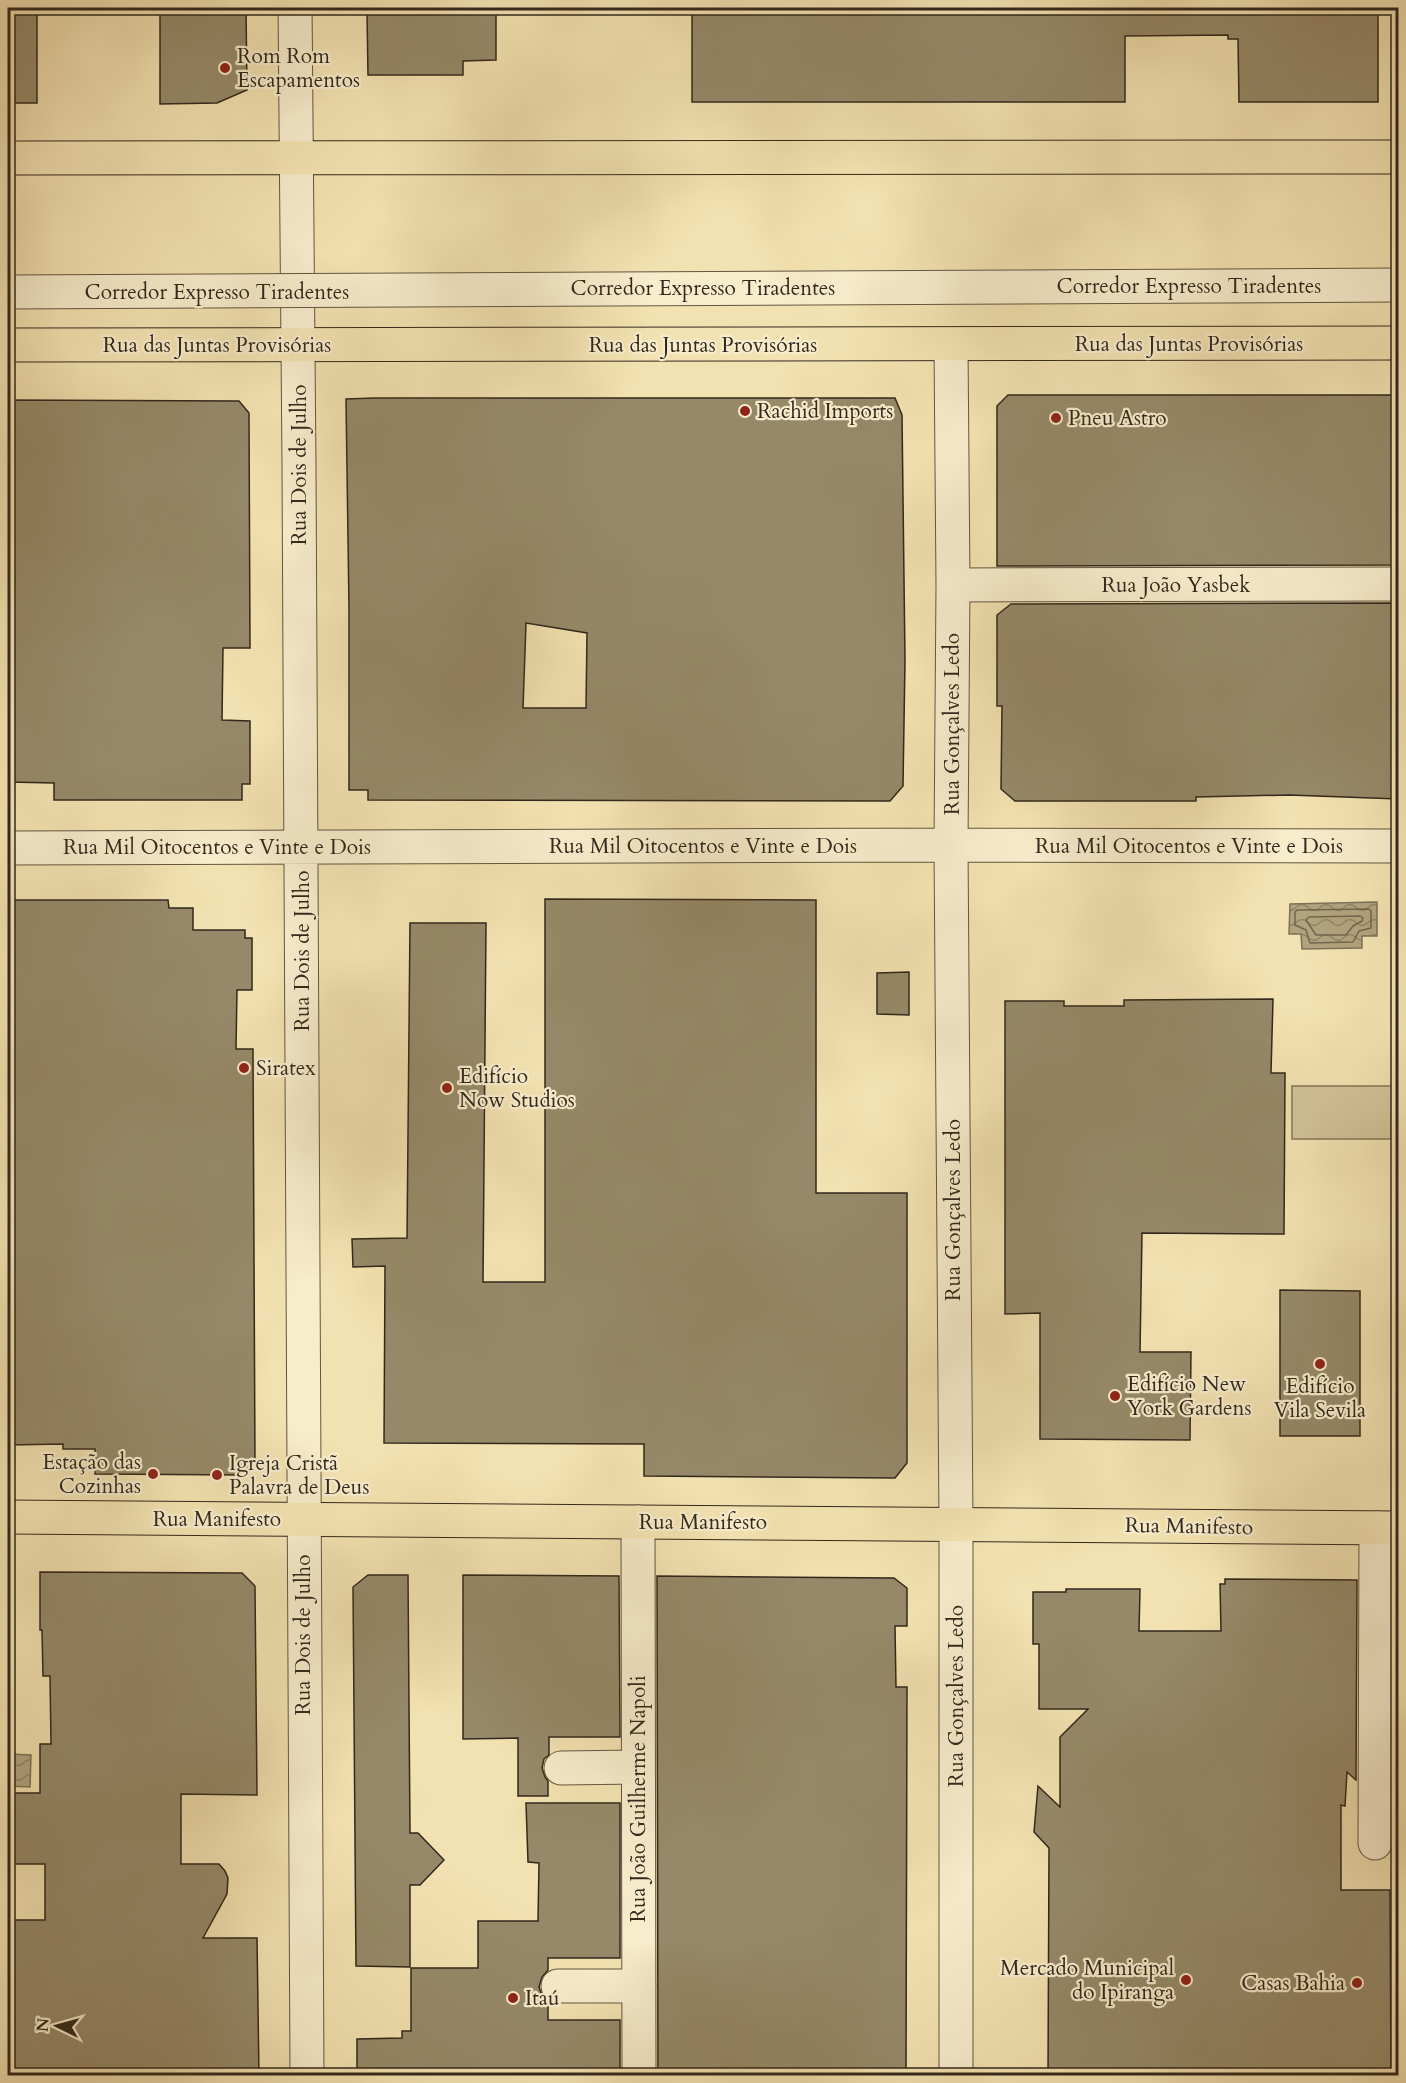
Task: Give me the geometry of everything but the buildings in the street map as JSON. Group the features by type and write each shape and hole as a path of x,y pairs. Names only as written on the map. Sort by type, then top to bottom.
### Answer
{"main road":[{"path":"8,158 1398,157"},
{"name":"Rua das Juntas Provisórias","path":"8,345 1398,343"},
{"name":"Rua Manifesto","path":"8,1518 1387,1528"}],"street":[{"name":"Rua Dois de Julho","path":"295,8 302,847 307,2076"},
{"name":"Corredor Expresso Tiradentes","path":"8,292 1398,285"},
{"name":"Rua Gonçalves Ledo","path":"951,345 956,2076"},
{"name":"Rua João Yasbek","path":"953,585 1398,584"},
{"name":"Rua Mil Oitocentos e Vinte e Dois","path":"8,848 1398,846"},
{"name":"Rua João Guilherme Napoli","path":"638,1522 639,2076"},
{"path":"1374,1843 1376,1600 1387,1528"},
{"path":"561,1768 638,1767"},
{"path":"558,1986 639,1986"}],"shaded area":[{"path":"1292,1086 1392,1086 1391,1139 1292,1139"}],"water":[{"path":"1377,902 1377,936 1362,936 1362,948 1302,949 1301,934 1289,934 1290,904"},
{"path":"8,1754 31,1755 30,1787 8,1786"}],"place":[{"name":"Rom Rom Escapamentos","path":"225,68"},
{"name":"Rachid Imports","path":"745,411"},
{"name":"Pneu Astro","path":"1056,418"},
{"name":"Siratex","path":"244,1068"},
{"name":"Edifício Now Studios","path":"447,1088"},
{"name":"Edifício Vila Sevila","path":"1320,1364"},
{"name":"Edifício New York Gardens","path":"1115,1396"},
{"name":"Estação das Cozinhas","path":"153,1474"},
{"name":"Igreja Cristã Palavra de Deus","path":"217,1475"},
{"name":"Mercado Municipal do Ipiranga","path":"1186,1980"},
{"name":"Casas Bahia","path":"1357,1983"},
{"name":"Itaú","path":"513,1998"}]}
